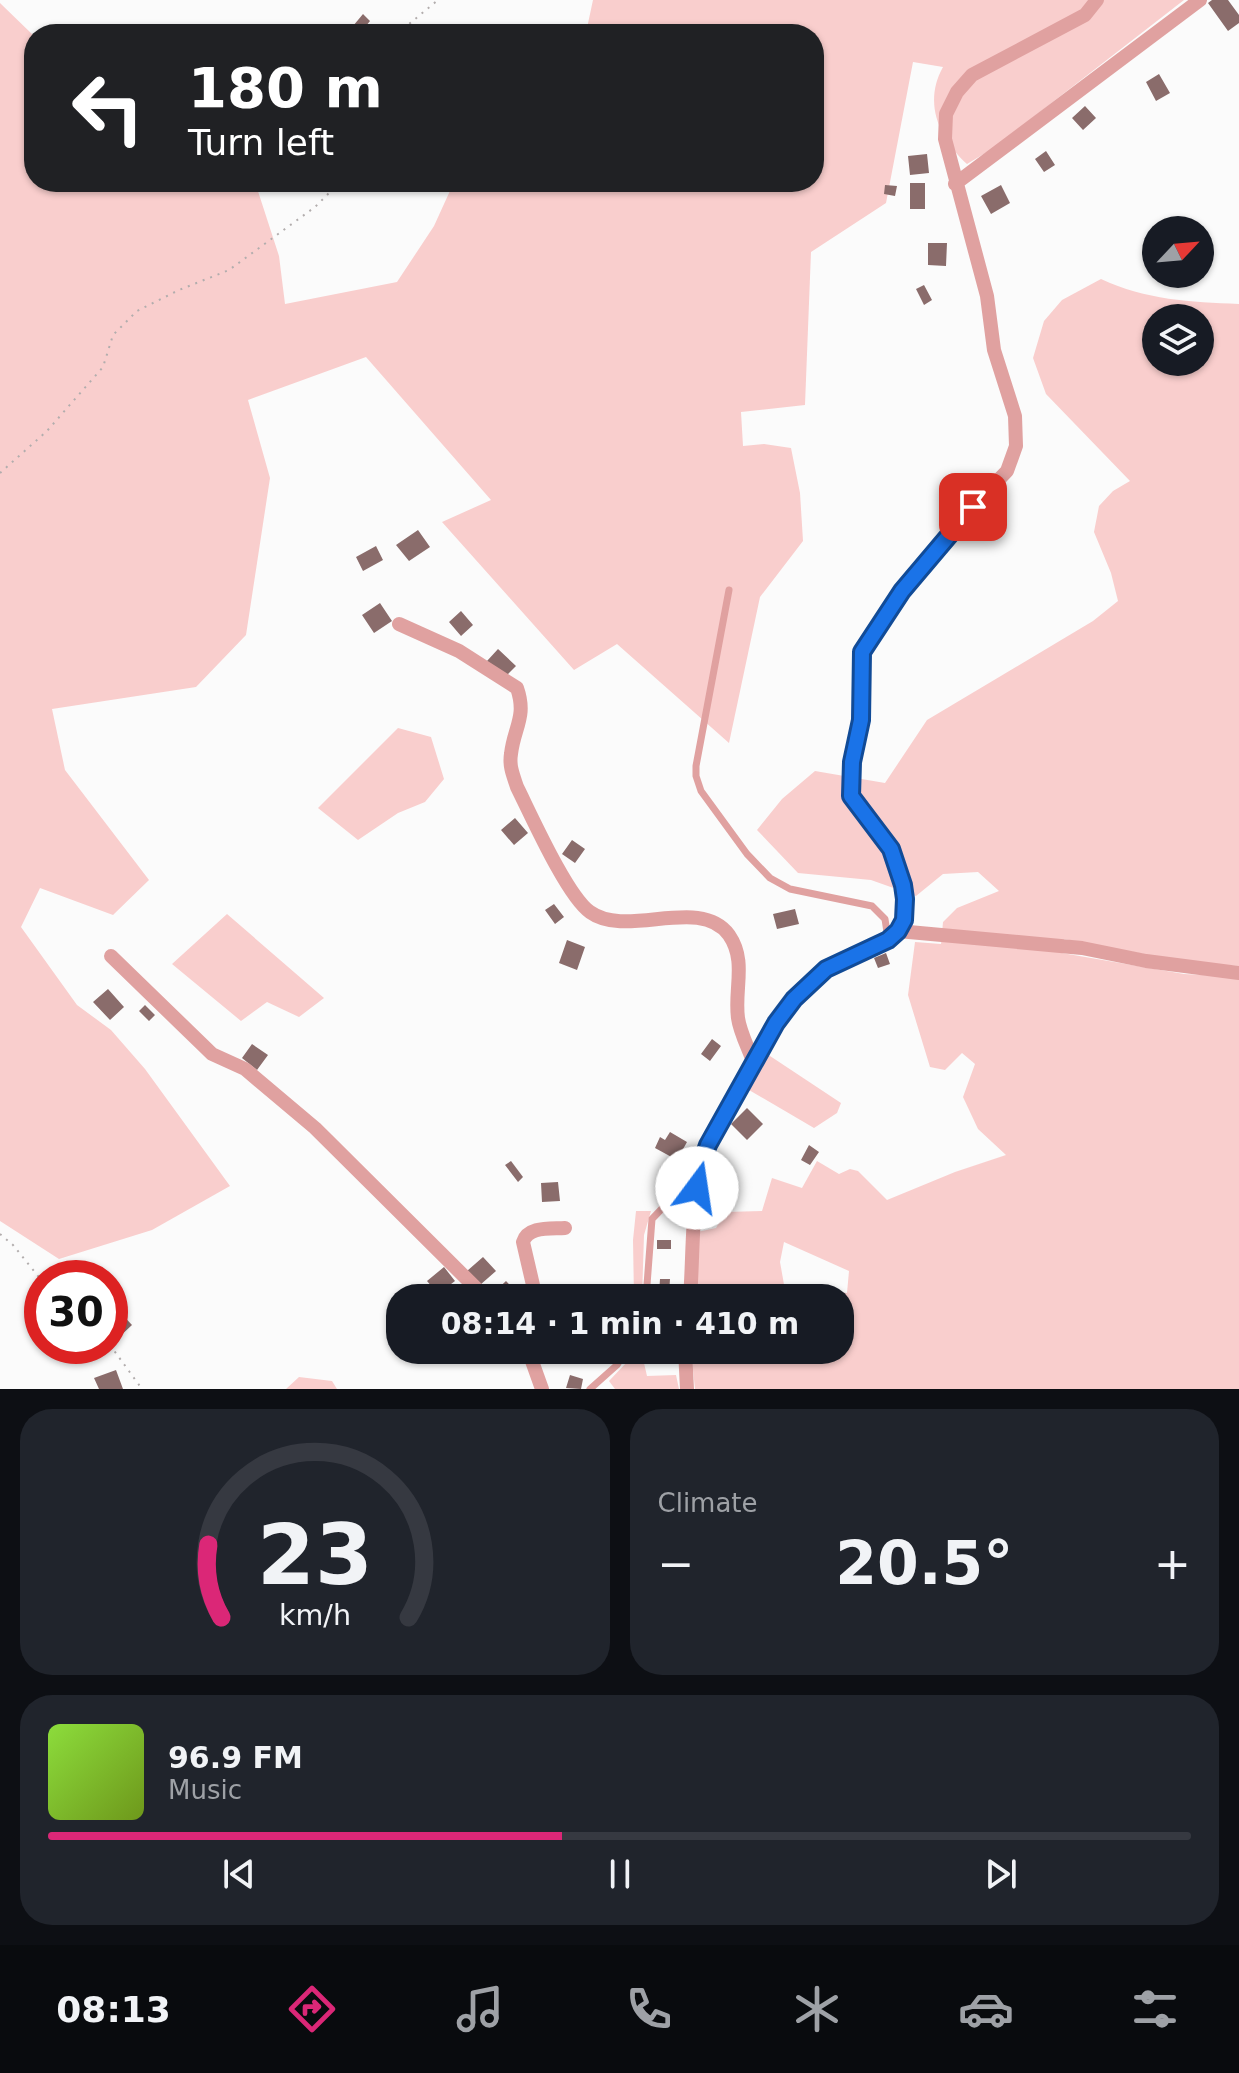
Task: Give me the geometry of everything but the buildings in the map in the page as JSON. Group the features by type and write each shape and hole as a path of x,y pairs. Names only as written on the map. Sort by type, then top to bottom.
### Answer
{"street":[{"path":"690,1284 692,1233 700,1169 708,1145 776,1023 816,977 838,962 893,935 904,920 905,899 891,849 851,796 852,762 861,720 862,652 902,591 959,521 1007,471 1016,446 1015,416 994,350 987,296 945,139 946,114 957,92 972,75 1085,15 1097,0"},
{"path":"955,184 1200,0"},
{"path":"399,624 459,651 517,688 522,714 511,751 513,777 575,896 590,912 607,920 625,921 703,917 720,925 730,936 740,969 738,1018 754,1064"},
{"path":"893,935 1082,948 1146,961 1239,973"},
{"path":"111,956 212,1054 245,1069 315,1128 472,1284"},
{"path":"533,1284 524,1237 532,1231 565,1228"},
{"path":"535,1364 542,1389"},
{"path":"686,1364 687,1389"}],"lane":[{"path":"729,590 696,766 698,784 747,854 770,878 790,889 872,906 885,919 893,935"},
{"path":"647,1284 652,1219 700,1169"},
{"path":"590,1389 616,1364"}],"path":[{"path":"409,24 438,0"},
{"path":"0,473 47,431 103,367 113,335 137,311 229,270 315,207 330,192"},
{"path":"0,1234 25,1260"},
{"path":"124,1364 142,1389"}],"shaded area":[{"path":"593,0 1184,0 992,149 967,164 942,131 934,107 937,80 943,67 913,62 886,203 811,252 805,405 741,412 743,446 764,444 791,448 800,493 803,541 760,597 729,743 617,644 574,670 442,522 491,500 366,357 248,400 270,478 246,635 196,687 52,709 65,770 149,880 113,915 40,888 21,927 77,1005 111,1030 145,1069 230,1186 152,1230 59,1259 0,1221 0,3 24,26 24,192 258,192 279,256 285,304 397,282 434,226 449,192 824,192 824,24 588,24"},
{"path":"1101,279 1152,296 1239,304 1239,966 1197,964 1064,939 1062,953 1184,974 1239,977 1239,1389 695,1389 692,1364 854,1364 854,1284 848,1284 849,1271 784,1242 780,1262 784,1284 697,1284 697,1232 716,1228 725,1212 762,1211 772,1178 802,1188 817,1161 839,1174 850,1169 858,1171 887,1200 1006,1155 978,1129 963,1097 975,1064 962,1053 945,1070 930,1067 908,995 915,942 941,944 943,922 957,908 999,891 978,872 943,874 916,896 871,880 798,873 757,830 782,799 815,771 885,783 927,720 1093,621 1118,601 1111,573 1094,532 1099,506 1113,491 1130,481 1046,394 1033,358 1044,321 1062,300"},
{"path":"398,728 431,737 444,779 425,802 398,813 358,840 318,808"},
{"path":"227,914 324,998 299,1017 267,1002 241,1021 172,964"},
{"path":"767,1054 841,1103 837,1113 814,1128 749,1090"},
{"path":"636,1211 651,1211 644,1235 642,1284 634,1284"},
{"path":"625,1364 644,1364 647,1376 676,1375 679,1389 615,1389 609,1381"},
{"path":"299,1377 332,1381 337,1389 286,1389"}],"route":[{"path":"697,1188 708,1145 776,1023 794,999 826,969 888,940 904,920 903,885 891,849 851,796 852,762 861,720 862,652 902,591 973,507"}]}
